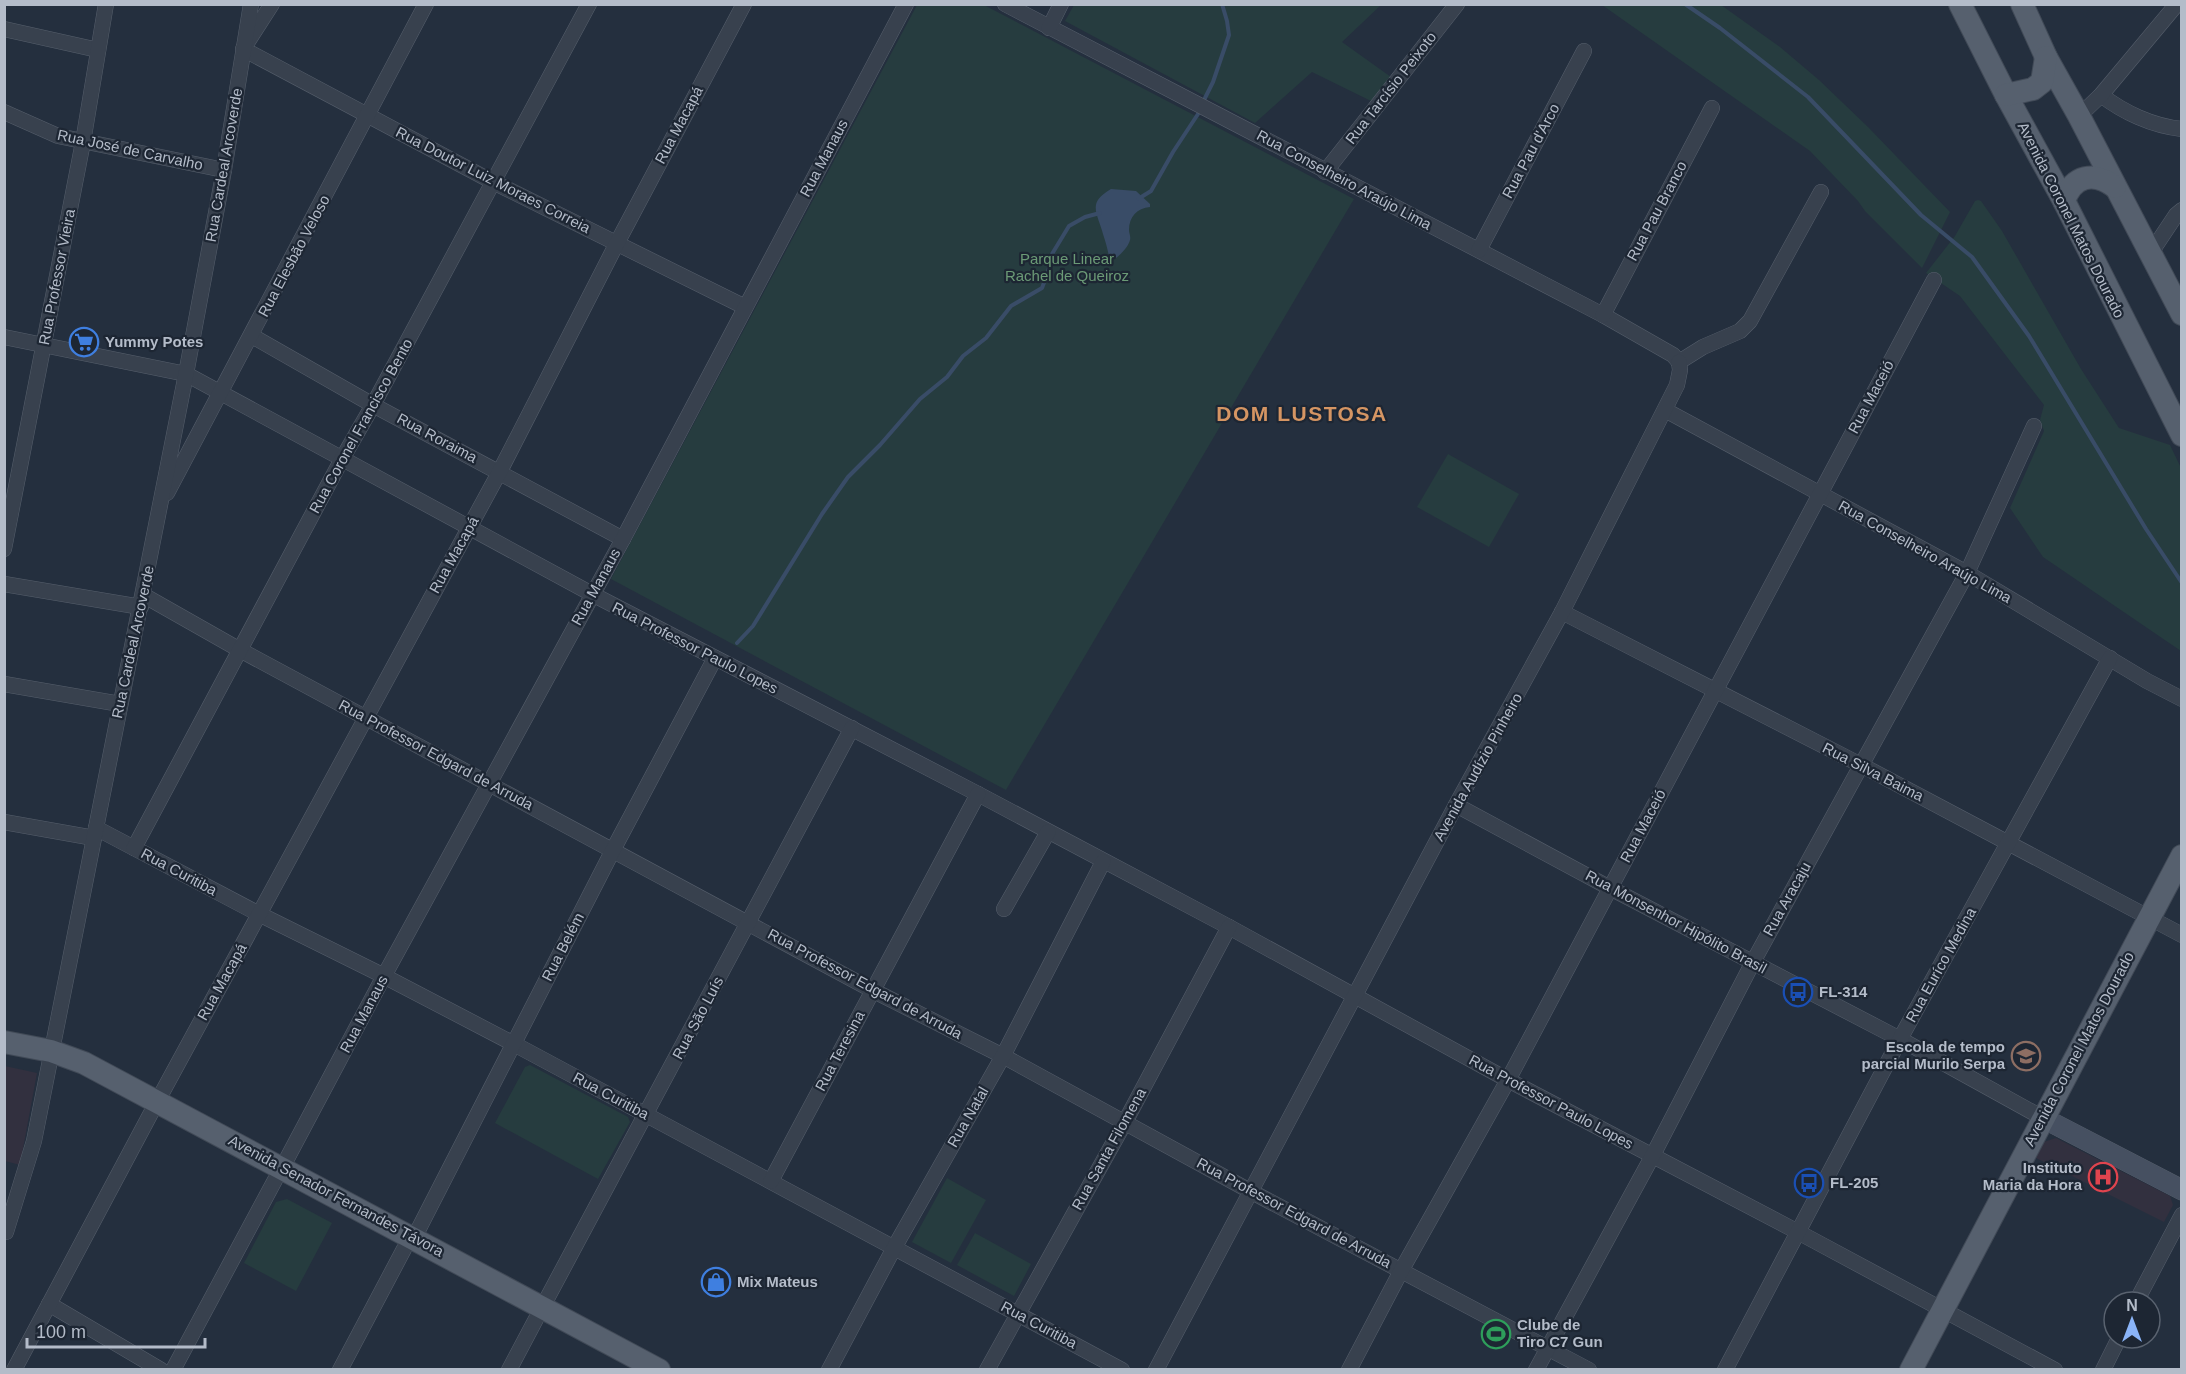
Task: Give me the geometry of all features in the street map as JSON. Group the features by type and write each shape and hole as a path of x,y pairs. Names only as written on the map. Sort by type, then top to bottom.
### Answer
{"main road":[{"name":"Avenida Coronel Matos Dourado","path":"1960,4 2006,95 2064,201 2181,435"},
{"path":"2022,4 2046,57 2181,314"},
{"path":"2006,95 2033,89 2042,82 2046,57"},
{"path":"2064,201 2073,184 2082,179 2094,177 2106,180 2115,187"},
{"name":"Avenida Coronel Matos Dourado","path":"1911,1370 2181,856"},
{"name":"Avenida Senador Fernandes Távora","path":"4,1042 50,1058"},
{"name":"Avenida Senador Fernandes Távora","path":"4,1056 50,1058 84,1063 154,1108 539,1312 659,1370"},
{"name":"Rua Monsenhor Hipólito Brasil","path":"2043,1118 2181,1190"},
{"name":"Avenida Senador Fernandes Távora","path":"539,1312 628,1370"}],"street":[{"name":"Rua Professor Vieira","path":"4,549 83,142 106,4"},
{"name":"Rua Cardeal Arcoverde","path":"5,1232 34,1141 186,374 224,170 251,4"},
{"name":"Rua Cardeal Arcoverde","path":"243,49 272,4"},
{"name":"Rua Elesbão Veloso","path":"160,506 426,4"},
{"name":"Rua Coronel Francisco Bento","path":"134,848 342,459 374,405 590,4"},
{"name":"Rua Macapá","path":"14,1370 500,471 617,243 744,4"},
{"name":"Rua Manaus","path":"173,1370 384,976 623,539 906,4"},
{"name":"Rua Conselheiro Araújo Lima","path":"1005,4 1603,315 1673,355 1679,362"},
{"path":"1049,28 1061,4"},
{"name":"Rua Tarcísio Peixoto","path":"1325,172 1457,4"},
{"path":"2079,116 2101,95 2177,4"},
{"path":"4,29 98,50"},
{"name":"Rua Doutor Luiz Moraes Correia","path":"243,49 494,182 745,307"},
{"name":"Rua Pau d'Arco","path":"1479,250 1584,51"},
{"path":"2101,95 2126,111 2172,128 2181,129"},
{"name":"Rua Pau Branco","path":"1603,315 1712,108"},
{"name":"Rua José de Carvalho","path":"4,112 47,133 224,170"},
{"path":"1679,362 1740,331 1750,321 1821,192"},
{"path":"2150,254 2181,210"},
{"name":"Rua Maceió","path":"1349,1370 1401,1271 1508,1080 1934,280"},
{"name":"Rua Roraima","path":"252,336 374,405 623,539"},
{"name":"Rua Professor Paulo Lopes","path":"4,337 186,374 468,528 1229,927 1508,1080 2055,1370"},
{"name":"Avenida Audízio Pinheiro","path":"1156,1370 1456,805 1562,612 1677,385 1679,362"},
{"name":"Rua Conselheiro Araújo Lima","path":"1665,410 1967,573 2181,699"},
{"name":"Rua Aracaju","path":"1536,1370 1653,1155 1753,962 1967,573 2034,426"},
{"name":"Rua Professor Edgard de Arruda","path":"4,584 142,601 240,650 872,990 1003,1056 1250,1191 1589,1370"},
{"name":"Rua Silva Baima","path":"1562,612 2008,842 2181,935"},
{"name":"Rua Belém","path":"340,1370 514,1044 715,658"},
{"name":"Rua Euríco Medina","path":"1725,1370 1900,1039 2110,658"},
{"path":"4,684 120,704"},
{"name":"Rua São Luís","path":"509,1370 852,728"},
{"name":"Rua Teresina","path":"771,1181 978,794"},
{"name":"Rua Monsenhor Hipólito Brasil","path":"1456,805 1900,1039 2043,1118"},
{"name":"Rua Curitiba","path":"4,822 95,833 134,848 514,1044 1122,1370"},
{"path":"1004,909 1048,832"},
{"name":"Rua Natal","path":"829,1370 894,1248 1003,1056 1103,862"},
{"name":"Rua Santa Filomena","path":"987,1370 1125,1122 1229,927"},
{"path":"2142,1290 2181,1215"},
{"path":"49,1304 161,1370"},
{"path":"2103,1370 2113,1350"}],"shaded area":[{"path":"5,1066 37,1073 20,1165 5,1161"},
{"name":"Instituto Maria da Hora","path":"2056,1138 2170,1196 2173,1205 2164,1222 2036,1158 2044,1142"}],"green space":[{"name":"Parque Linear Rachel de Queiroz","path":"917,5 984,5 1354,199 1006,790 611,579"},
{"path":"1074,5 1381,5 1342,42 1391,77 1373,102 1312,72 1255,123 1065,21"},
{"path":"1602,5 1721,5 1780,47 1819,80 1868,127 1950,212 1922,268 1810,151"},
{"path":"1978,200 2002,231 2081,369 2119,428 2170,445 2181,468 2181,651 2043,557 2010,508 2044,431 2040,420 2044,405 1960,296 1926,273 1955,236 1975,201"},
{"path":"1448,454 1519,494 1489,547 1417,507"},
{"path":"530,1065 628,1117 630,1122 598,1179 495,1123 525,1067"},
{"path":"947,1178 986,1200 951,1263 912,1242"},
{"path":"287,1199 332,1223 296,1291 244,1263 276,1202"},
{"path":"975,1233 1031,1264 1014,1296 957,1265"}],"water":[{"path":"1111,189 1136,191 1150,204 1150,207 1141,209 1135,214 1129,225 1129,243 1122,253 1110,261 1096,204"}],"waterway":[{"path":"1202,104 1213,82 1229,35 1222,4"},
{"path":"1685,4 1720,28 1808,97 1921,215 1972,257 2029,336 2146,529 2182,583"},
{"path":"1138,199 1151,191 1200,111"},
{"path":"737,643 753,626 822,514 848,477 880,445 920,399 947,377 963,356 986,338 1011,306 1042,288 1052,254 1069,226 1085,217 1100,213"}],"place":[{"name":"Yummy Potes","path":"84,342"},
{"name":"FL-314","path":"1798,992"},
{"name":"Escola de tempo parcial Murilo Serpa","path":"2026,1056"},
{"name":"Instituto Maria da Hora","path":"2103,1177"},
{"name":"FL-205","path":"1809,1183"},
{"name":"Mix Mateus","path":"716,1282"},
{"name":"Clube de Tiro C7 Gun","path":"1496,1334"}],"district":[{"name":"DOM LUSTOSA","path":"1302,414"}]}
